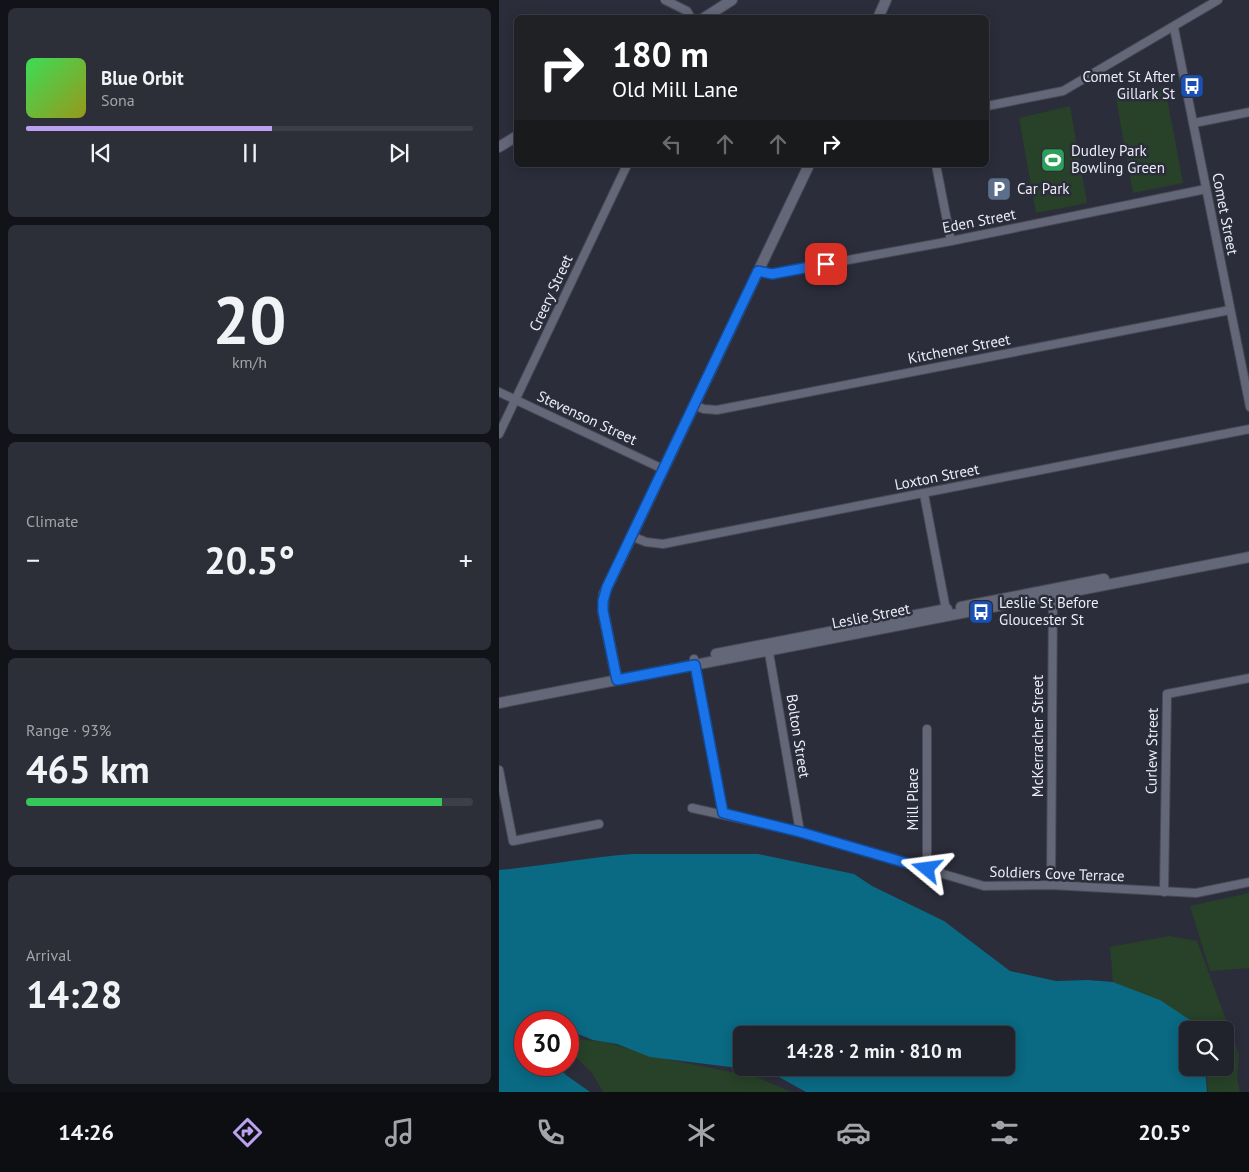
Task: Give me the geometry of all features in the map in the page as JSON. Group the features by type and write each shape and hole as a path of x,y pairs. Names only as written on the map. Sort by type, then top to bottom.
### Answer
{"street":[{"path":"665,0 687,11 689,15"},
{"path":"709,15 732,0"},
{"path":"879,15 886,0"},
{"path":"989,106 1063,91 1174,28 1218,0"},
{"name":"Comet Street","path":"1174,28 1249,407"},
{"path":"1194,123 1249,112"},
{"path":"499,147 514,138"},
{"name":"Creery Street","path":"499,434 626,167"},
{"path":"617,677 603,601 607,587 808,167"},
{"path":"936,167 951,241"},
{"name":"Eden Street","path":"758,271 772,274 951,241 1206,189"},
{"name":"Kitchener Street","path":"693,405 704,409 717,410 1230,310"},
{"name":"Stevenson Street","path":"499,392 663,469"},
{"name":"Loxton Street","path":"631,536 646,542 663,544 1249,429"},
{"path":"924,494 946,613"},
{"name":"Leslie Street","path":"1053,592 1249,550"},
{"name":"Leslie Street","path":"499,703 617,677 1053,592 1249,557"},
{"name":"McKerracher Street","path":"1051,885 1053,592"},
{"name":"Bolton Street","path":"769,648 800,832"},
{"path":"694,662 723,813"},
{"name":"Leslie Street","path":"499,696 617,677"},
{"name":"Curlew Street","path":"1163,892 1167,694 1249,678"},
{"name":"Mill Place","path":"927,728 927,869"},
{"path":"499,770 513,841 599,824"},
{"name":"Soldiers Cove Terrace","path":"692,808 723,813 800,832 984,886 1051,885 1195,893 1249,882"}],"green space":[{"path":"1165,87 1183,183 1133,193 1116,98"},
{"name":"Dudley Park Bowling Green","path":"1070,106 1087,203 1036,213 1019,118"},
{"path":"1249,893 1249,968 1210,971 1190,906"},
{"path":"1169,936 1197,941 1226,1021 1182,1021 1151,997 1113,982 1110,947"},
{"path":"579,1039 605,1042 666,1059 733,1072 733,1076 756,1077 792,1092 603,1092 592,1073 579,1060"},
{"path":"1234,1041 1239,1055 1237,1079 1240,1092 1208,1092 1207,1076 1234,1076"}],"water":[{"path":"633,854 758,854 854,874 872,886 944,921 1010,971 1056,981 1088,980 1113,982 1160,1000 1190,1021 1179,1021 1179,1076 1206,1076 1207,1092 806,1092 777,1076 1015,1076 1015,1026 733,1026 733,1067 650,1057 617,1044 593,1040 579,1034 579,1011 514,1011 514,1076 567,1076 590,1092 499,1092 499,870"}],"place":[{"name":"Comet St After Gillark St","path":"1192,86"},
{"name":"Dudley Park Bowling Green","path":"1053,160"},
{"name":"Car Park","path":"999,189"},
{"name":"Leslie St Before Gloucester St","path":"981,612"}],"route":[{"path":"826,264 772,274 758,271 607,587 604,594 603,611 617,680 695,665 723,813 800,832 927,869"}]}
